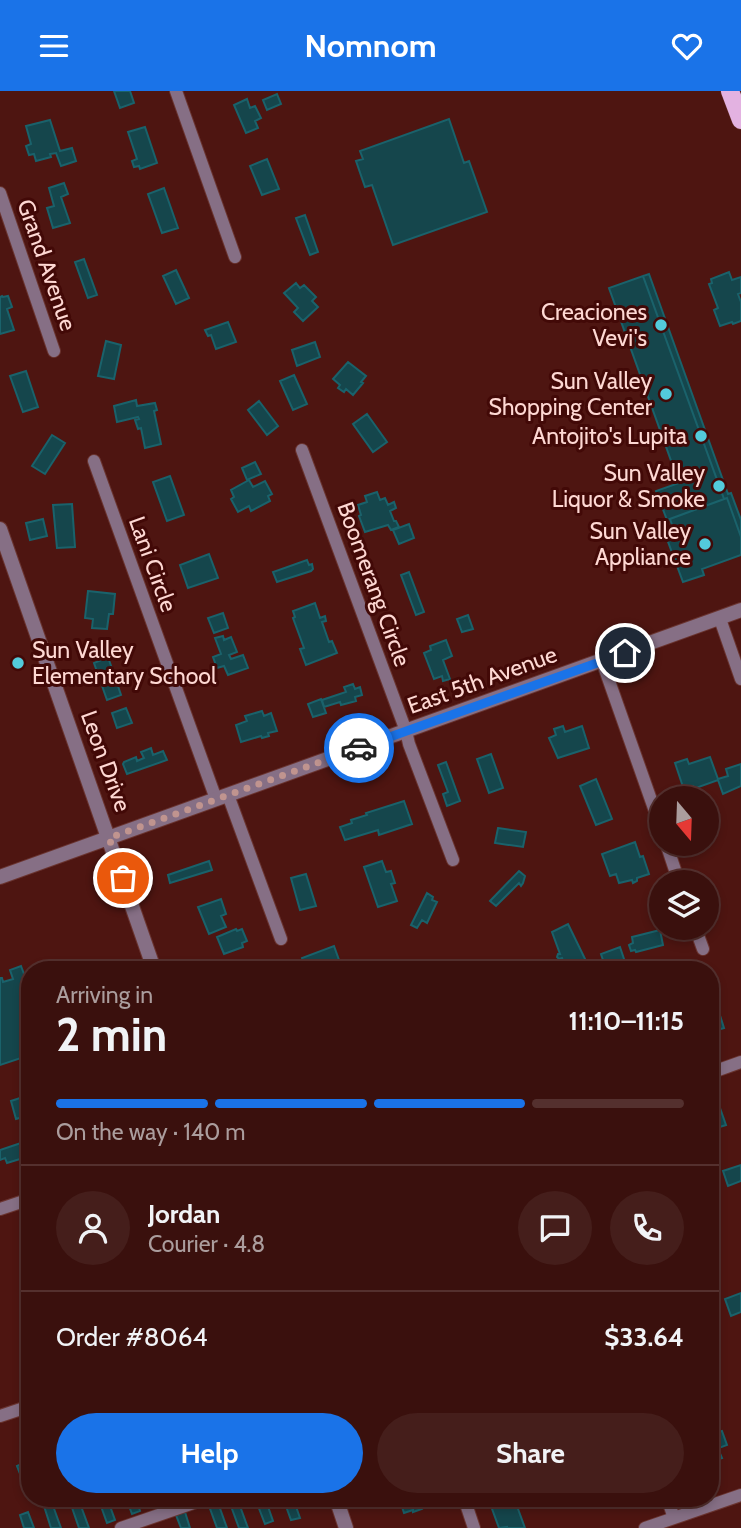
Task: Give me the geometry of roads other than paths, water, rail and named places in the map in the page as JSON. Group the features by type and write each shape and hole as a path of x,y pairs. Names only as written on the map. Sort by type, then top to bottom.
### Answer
{"main road":[{"path":"730,91 741,120"}],"street":[{"path":"176,91 235,257"},
{"name":"Grand Avenue","path":"0,193 54,351"},
{"name":"Boomerang Circle","path":"303,450 453,860"},
{"name":"Lani Circle","path":"94,461 222,797 281,939"},
{"name":"Leon Drive","path":"0,529 152,961"},
{"name":"East 5th Avenue","path":"0,877 741,610"},
{"path":"720,618 741,679"},
{"path":"602,661 649,794"},
{"path":"700,940 703,949"},
{"path":"719,1070 741,1063"},
{"path":"0,1209 21,1202"},
{"path":"0,1416 21,1409"},
{"path":"719,1503 741,1495"},
{"path":"121,1528 169,1507"},
{"path":"339,1507 346,1528"},
{"path":"467,1507 474,1528"},
{"path":"670,1507 674,1518"},
{"path":"645,1528 706,1507"}],"place":[{"name":"Creaciones Vevi's","path":"661,325"},
{"name":"Sun Valley Shopping Center","path":"666,394"},
{"name":"Antojito's Lupita","path":"701,436"},
{"name":"Sun Valley Liquor & Smoke","path":"719,486"},
{"name":"Sun Valley Appliance","path":"705,544"},
{"name":"Sun Valley Elementary School","path":"18,663"}]}
